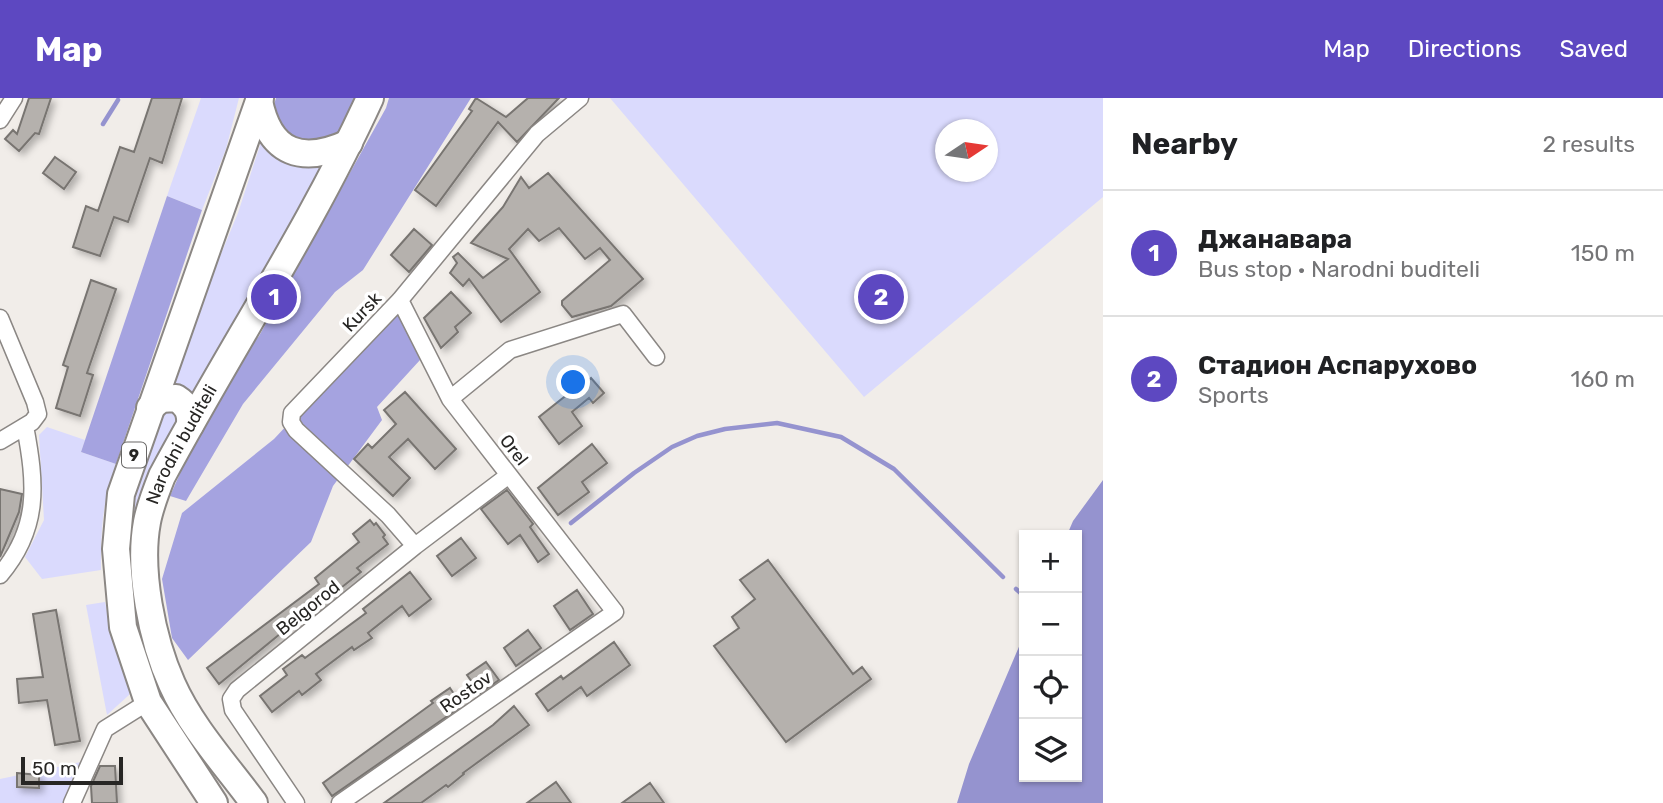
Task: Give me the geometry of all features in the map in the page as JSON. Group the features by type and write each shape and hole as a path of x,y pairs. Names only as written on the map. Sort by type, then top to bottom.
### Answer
{"main road":[{"name":"Narodni buditeli","path":"254,803 188,714 172,684 156,639 150,610 146,576 147,523 162,476 264,299 349,143 370,98"},
{"name":"Narodni buditeli","path":"214,803 148,702 123,627 116,549 121,494 259,99"},
{"path":"259,99 263,121 271,135 292,150 317,154 349,143"},
{"path":"150,408 161,399 176,398 187,407 190,425"}],"street":[{"path":"0,120 14,98"},
{"name":"Kursk","path":"415,546 388,515 296,430 291,418 295,409 400,300 537,134 580,98"},
{"name":"Orel","path":"400,300 450,400 615,612"},
{"path":"450,400 510,350 624,314 656,357"},
{"path":"0,318 38,414 25,426 0,441"},
{"path":"0,575 27,535 33,487 32,460 25,426"},
{"name":"Belgorod","path":"296,803 233,710 231,699 237,690 415,546 509,475"},
{"name":"Rostov","path":"340,803 615,612"},
{"path":"72,803 105,729 148,702"}],"shaded area":[{"path":"201,98 239,98 226,149 202,210 167,196"},
{"path":"276,98 362,98 338,136 310,146 283,130 273,108"},
{"path":"389,98 471,98 363,270 335,292 243,404 186,501 170,496 206,415 232,368 259,336 386,108"},
{"path":"610,98 1103,98 1103,197 864,397"},
{"path":"263,136 327,163 143,495 159,672 154,679 140,644 131,600 127,566 129,498 197,312 238,213"},
{"path":"167,196 202,210 116,464 81,452"},
{"path":"397,308 420,360 377,407 382,420 333,486 311,542 188,660 172,638 162,579 182,513 274,439"},
{"path":"47,427 85,440 81,452 116,464 103,516 101,570 42,579 25,557 44,520 39,435"},
{"path":"1103,480 1103,803 957,803 969,764 1019,647 1019,782 1082,782 1082,530 1069,530"},
{"path":"105,602 112,634 130,689 129,695 107,715 86,605"},
{"path":"81,762 65,803 0,803 0,779"}],"building":[{"path":"29,98 51,98 39,134 35,133 19,151 5,139 13,130 17,134"},
{"path":"152,98 182,98 162,163 150,158 128,222 114,217 100,256 73,247 86,206 98,211 120,147 134,152"},
{"path":"476,98 506,117 528,98 559,98 517,142 498,122 436,206 415,190 472,111 469,109"},
{"path":"55,157 76,172 64,189 43,173"},
{"path":"548,173 643,279 611,306 572,317 562,305 562,301 610,260 600,248 585,259 559,228 539,241 528,229 509,249 540,292 501,322 469,279 463,286 450,273 457,263 453,257 458,253 483,278 508,259 471,243 503,207 521,177 529,188"},
{"path":"414,229 432,245 409,272 391,255"},
{"path":"91,280 116,289 87,373 93,375 80,416 56,408 68,367 63,365"},
{"path":"451,292 471,313 455,327 458,332 441,348 424,318"},
{"path":"591,378 604,393 593,403 589,398 572,412 582,426 559,444 539,417 573,390 575,393"},
{"path":"405,392 456,449 435,469 408,439 389,457 410,478 393,496 354,459 368,444 372,448 396,424 384,410"},
{"path":"592,444 607,463 582,482 589,492 558,515 538,488"},
{"path":"0,489 22,494 19,512 0,557"},
{"path":"507,490 533,524 530,527 549,554 538,562 520,535 508,544 481,509"},
{"path":"370,520 374,525 376,523 385,535 383,537 388,544 357,568 361,572 219,684 207,668 319,584 315,578 359,542 353,534"},
{"path":"461,538 476,558 452,576 437,556"},
{"path":"768,560 853,674 862,667 871,679 786,742 714,646 739,628 732,617 755,599 740,580"},
{"path":"410,572 431,599 409,616 402,606 368,633 372,638 354,650 352,647 316,674 321,680 302,695 299,691 272,712 260,696 287,675 283,669 302,655 305,658 366,613 363,609"},
{"path":"577,590 593,614 570,630 554,606"},
{"path":"56,610 80,741 55,745 47,700 19,703 17,679 43,677 33,614"},
{"path":"528,630 541,648 516,666 504,648"},
{"path":"614,642 630,665 587,696 581,687 548,711 536,694 561,676 563,679"},
{"path":"486,662 499,680 480,693 467,675"},
{"path":"450,688 462,706 332,796 323,783"},
{"path":"514,706 529,725 448,787 446,785 421,803 384,803 493,725"},
{"path":"100,766 115,766 117,803 92,803 91,786"},
{"path":"17,773 39,775 39,788 17,787"},
{"path":"556,782 571,803 527,803"},
{"path":"650,783 664,803 622,803"}],"waterway":[{"path":"103,124 118,100"},
{"path":"571,523 672,447 697,436 725,429 777,423 841,437 894,469 1003,577"},
{"path":"1016,589 1021,593"}],"place":[{"name":"Джанавара","path":"274,297"},
{"name":"Стадион Аспарухово","path":"881,297"}]}
